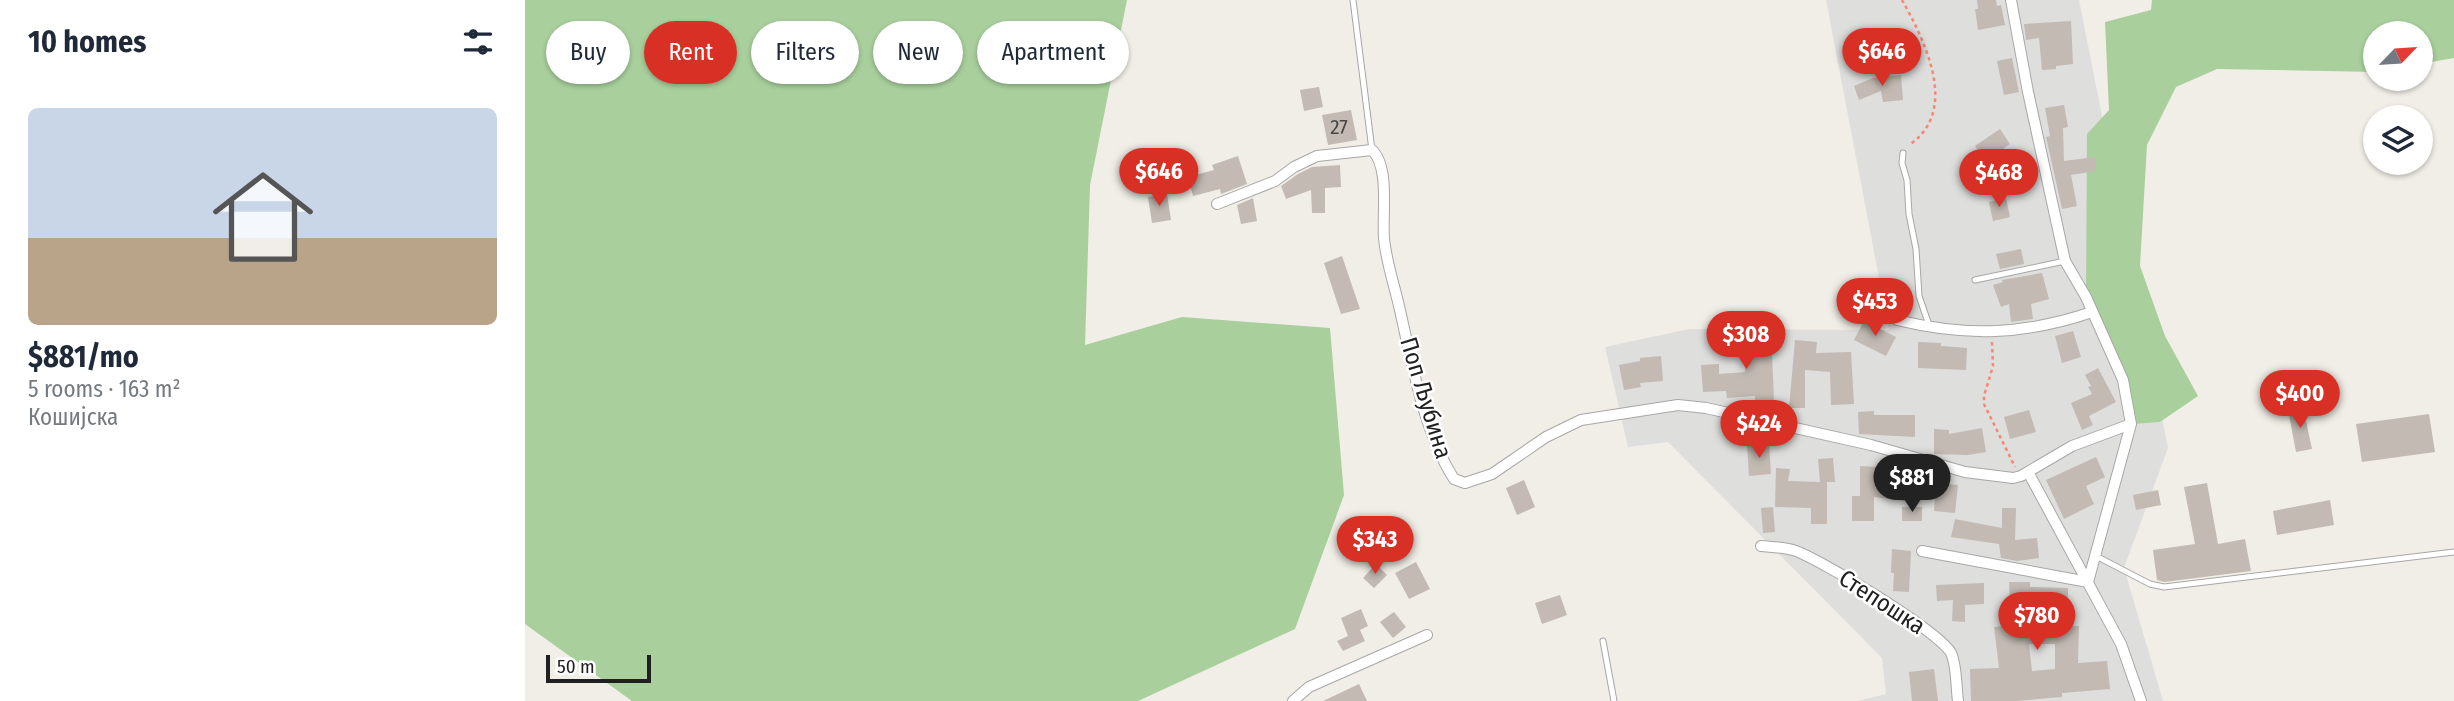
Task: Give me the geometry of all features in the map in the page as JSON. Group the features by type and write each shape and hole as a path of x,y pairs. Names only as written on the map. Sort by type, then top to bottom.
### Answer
{"street":[{"path":"2011,0 2064,261 2092,312 2123,380 2131,424 2088,582"},
{"path":"1217,204 1275,181 1294,167 1317,156 1372,150"},
{"name":"Поп Љубина","path":"1372,150 1383,171 1384,240 1410,353 1442,461 1454,479 1465,482 1492,474 1546,437 1581,420 1637,409 1678,405 1706,408 1871,445 1965,472 2013,478 2024,475"},
{"path":"1897,320 1930,328 1989,332 2031,328 2092,312"},
{"path":"2131,424 2072,446 2024,475 2088,582 2121,644 2141,701"},
{"name":"Степошка","path":"1761,546 1793,550 1833,570 1945,645 1952,656 1958,701"},
{"path":"1922,551 2088,582"},
{"path":"1293,701 1309,687 1427,635"}],"lane":[{"name":"Поп Љубина","path":"1353,0 1372,150"},
{"path":"1903,153 1902,163 1907,180 1909,214 1916,249 1919,296 1930,328"},
{"path":"1975,280 2064,261"},
{"path":"2095,555 2150,584 2164,587 2454,552"},
{"path":"1603,640 1615,701"}],"path":[{"path":"1902,0 1925,43 1935,98 1932,118 1925,131 1903,153"},
{"path":"1989,332 1993,366 1984,404 2024,475"}],"shaded area":[{"path":"1826,0 2079,0 2168,448 2124,568 2163,701 1858,701 1886,694 1882,658 1668,442 1628,447 1605,347 1689,329 1889,330"}],"green space":[{"path":"525,0 1127,0 1123,21 977,21 977,84 1110,84 1090,185 1085,345 1182,317 1330,328 1344,495 1295,629 1138,701 632,701 525,624"},
{"path":"2152,0 2454,0 2454,58 2433,62 2433,21 2363,21 2363,72 2217,69 2176,87 2147,145 2140,266 2165,336 2198,396 2160,422 2131,424 2123,380 2086,297 2087,134 2109,110 2105,22 2151,10"}],"building":[{"path":"1977,0 1996,0 1997,6 2001,5 2005,25 1978,30 1975,9 1978,9"},
{"path":"2071,21 2073,64 2042,70 2039,38 2026,40 2024,24"},
{"path":"2012,58 2019,92 2004,95 1997,61"},
{"path":"1901,75 1903,100 1883,102 1881,91 1859,100 1854,86 1873,78"},
{"path":"1319,87 1323,107 1304,111 1300,90"},
{"path":"2064,105 2068,127 2063,128 2064,161 2095,157 2096,171 2071,175 2077,206 2062,209 2046,137 2050,136 2045,108"},
{"path":"1351,110 1357,140 1328,145 1322,115"},
{"path":"2000,129 2010,144 1985,161 1975,146"},
{"path":"1238,156 1247,184 1221,194 1220,189 1193,196 1188,177 1214,170 1212,165"},
{"path":"1340,165 1341,187 1325,188 1325,213 1312,213 1311,190 1286,199 1281,186 1298,174 1312,167"},
{"path":"1167,194 1171,220 1152,223 1148,197"},
{"path":"1253,198 1257,221 1241,224 1237,205"},
{"path":"2006,198 2010,217 1993,221 1989,202"},
{"path":"2021,249 2024,264 2000,269 1996,254"},
{"path":"1342,256 1360,309 1341,314 1324,263"},
{"path":"2042,273 2049,299 2031,304 2033,319 2011,322 2009,304 2001,307 1993,285 2003,282 2002,280"},
{"path":"1864,321 1896,337 1886,356 1854,340"},
{"path":"1771,331 1774,401 1755,400 1755,396 1727,398 1726,391 1703,392 1701,365 1719,364 1719,374 1745,372 1743,333"},
{"path":"2073,331 2081,357 2062,363 2055,336"},
{"path":"1795,340 1817,342 1816,353 1851,352 1854,404 1831,405 1830,372 1805,370 1805,408 1789,408"},
{"path":"1918,342 1967,348 1966,370 1918,368"},
{"path":"1661,356 1663,381 1640,383 1641,387 1624,390 1619,365 1640,361 1640,358"},
{"path":"2098,368 2116,402 2089,416 2093,425 2082,430 2071,403 2092,394 2085,375"},
{"path":"2303,407 2312,449 2296,452 2288,410"},
{"path":"2029,410 2036,432 2010,439 2004,417"},
{"path":"1874,411 1874,415 1915,415 1915,437 1859,434 1858,412"},
{"path":"2429,414 2435,452 2362,462 2356,424"},
{"path":"1982,428 1986,452 1968,455 1934,454 1934,429 1949,430 1949,434"},
{"path":"1769,444 1771,474 1749,476 1747,445"},
{"path":"2096,457 2105,477 2086,486 2094,504 2064,519 2046,480"},
{"path":"1833,458 1835,482 1827,482 1827,524 1811,524 1811,508 1775,507 1776,468 1790,469 1788,481 1820,482 1818,459"},
{"path":"1860,466 1908,473 1905,501 1874,497 1874,521 1852,521 1852,496 1860,496"},
{"path":"1524,480 1535,507 1517,515 1506,488"},
{"path":"1936,483 1958,485 1955,513 1934,511"},
{"path":"2207,483 2218,544 2245,539 2251,571 2164,582 2157,580 2153,550 2195,544 2184,487"},
{"path":"2158,490 2161,505 2136,510 2133,495"},
{"path":"2330,500 2334,525 2277,535 2273,511"},
{"path":"1773,507 1775,532 1763,533 1761,508"},
{"path":"1902,507 1922,507 1922,521 1902,521"},
{"path":"2002,508 2016,508 2015,540 2037,538 2039,558 2017,561 2001,558 1999,544 1951,537 1955,519 2002,528"},
{"path":"1892,549 1911,551 1909,592 1893,591"},
{"path":"1416,562 1430,589 1409,599 1395,573"},
{"path":"1376,564 1387,575 1374,588 1363,578"},
{"path":"2009,582 2030,582 2030,587 2068,588 2068,626 2079,626 2078,663 2107,661 2110,689 2062,693 2062,697 2016,701 1971,701 1970,669 1999,668 1994,627 2011,625","holes":["2029,644 2055,644 2055,669 2032,671"]},
{"path":"1984,583 1984,604 1965,605 1965,622 1952,621 1953,600 1937,601 1936,585"},
{"path":"1560,595 1567,615 1542,624 1535,603"},
{"path":"1361,609 1368,626 1360,630 1365,641 1343,651 1337,641 1348,636 1341,618"},
{"path":"1394,612 1406,627 1393,638 1380,622"},
{"path":"1934,669 1938,701 1912,701 1909,672"},
{"path":"1359,684 1367,701 1323,701"}]}
